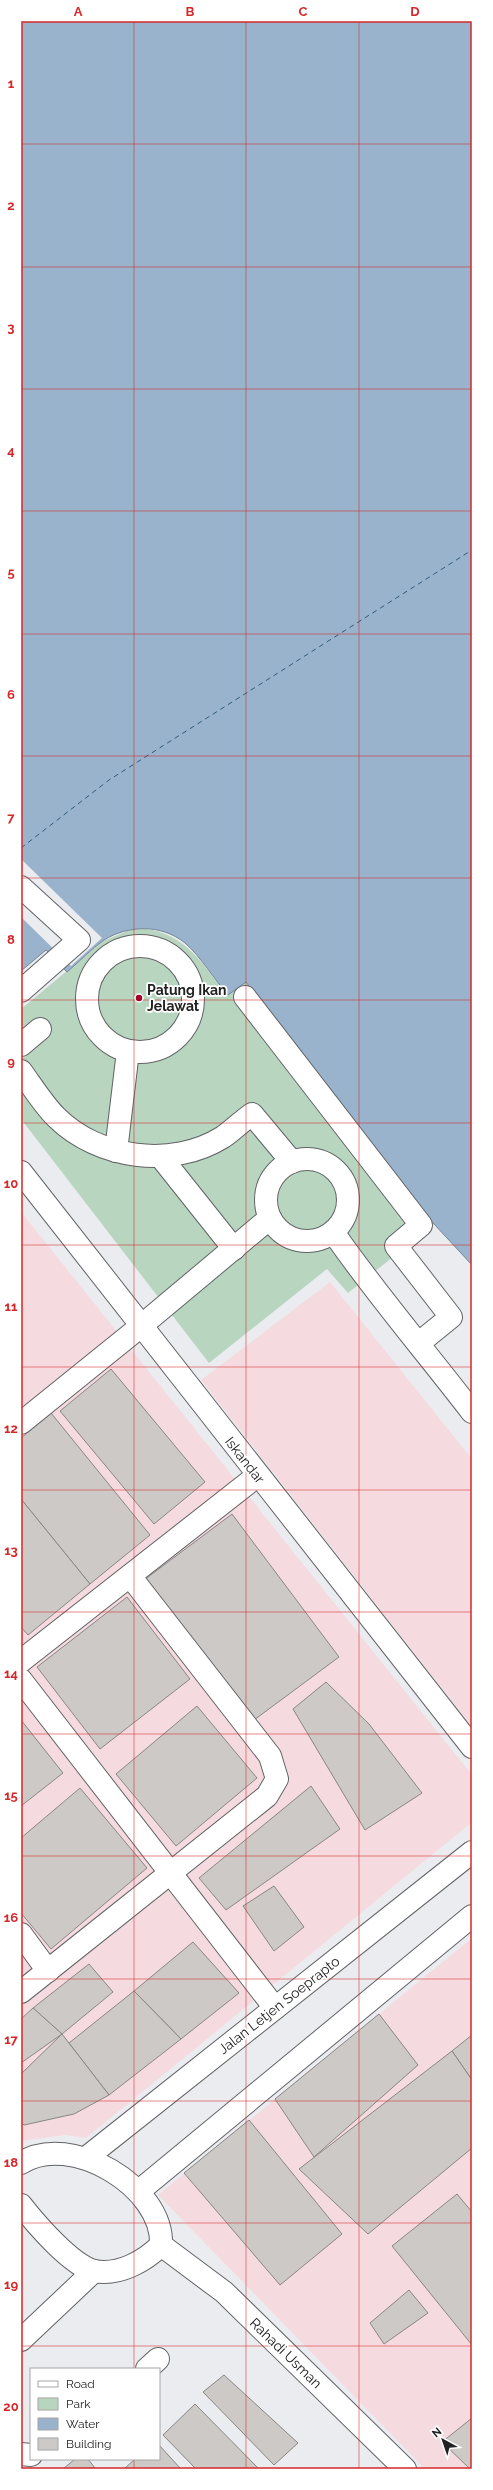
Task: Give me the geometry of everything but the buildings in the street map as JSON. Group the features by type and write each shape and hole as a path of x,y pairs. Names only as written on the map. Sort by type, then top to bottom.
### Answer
{"street":[{"path":"21,887 79,940 21,991"},
{"path":"143,945 159,949 175,958 187,972 194,989 193,1007 188,1024 176,1038 161,1048 143,1052 128,1051 102,1036 93,1024 88,1010 87,994 91,979 100,965 112,954 127,948 143,945"},
{"path":"245,997 421,1224 396,1246 451,1317 420,1343"},
{"path":"21,1045 40,1030"},
{"path":"116,1151 128,1051"},
{"path":"21,1071 56,1116 94,1143 116,1151 160,1156 203,1146 223,1137 252,1114 292,1162"},
{"path":"160,1156 234,1249"},
{"path":"306,1158 319,1161 332,1167 341,1177 347,1190 347,1205 342,1220 333,1232 319,1239 304,1241 289,1237 277,1229 270,1218 266,1205 266,1192 271,1179 280,1169 292,1162 306,1158"},
{"name":"Iskandar","path":"21,1172 257,1476 472,1747"},
{"path":"21,1423 141,1327 270,1218"},
{"path":"333,1232 361,1272 420,1343 472,1412"},
{"path":"21,1662 257,1476"},
{"path":"21,1992 268,1796 277,1779 270,1756 130,1576"},
{"path":"21,1680 275,2008"},
{"name":"Jalan Letjen Soeprapto","path":"86,2158 472,1852"},
{"path":"139,2191 472,1916"},
{"path":"21,1934 48,1971"},
{"path":"21,2163 43,2155 86,2158 111,2171 139,2191 157,2218 161,2233 161,2245 150,2256 137,2264 116,2270 94,2270 72,2258 53,2241 21,2205"},
{"name":"Rahadi Usman","path":"161,2245 224,2292 405,2469"},
{"path":"21,2340 94,2270"}],"shaded area":[{"path":"21,1212 472,1775 472,1822 86,2138 66,2135 21,2141"},
{"path":"330,1282 472,1459 472,1727 201,1380"},
{"path":"472,1938 472,2469 425,2469 158,2195"}],"green space":[{"path":"145,929 160,932 183,944 202,962 227,995 246,982 434,1224 348,1293 327,1269 209,1363 21,1119 21,1009 103,941 130,930"}],"water":[{"path":"21,21 472,21 472,1265 434,1224 246,982 228,995 185,943 166,932 145,929 134,929 113,935 94,947 67,972 46,950 21,971"}],"pier":[{"path":"21,859 102,938 71,966 21,917"}],"ferry route":[{"path":"21,848 109,780 472,550"}],"place":[{"name":"Patung Ikan Jelawat","path":"139,998"}]}
